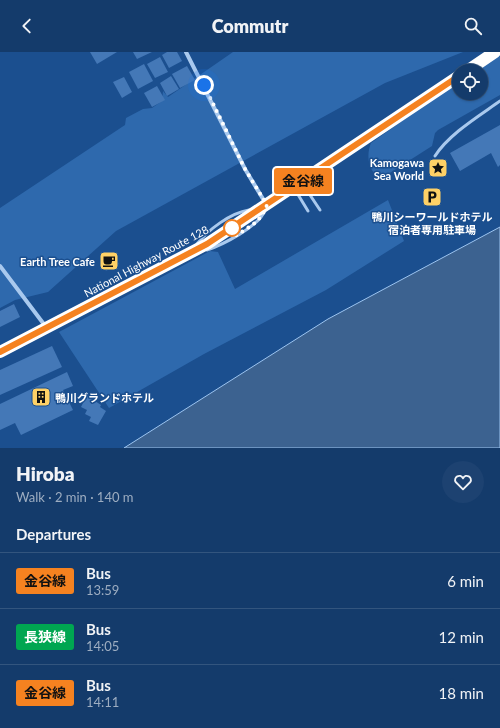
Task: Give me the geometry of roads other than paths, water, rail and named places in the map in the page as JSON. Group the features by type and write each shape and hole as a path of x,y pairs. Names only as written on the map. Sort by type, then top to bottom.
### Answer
{"highway":[{"path":"477,64 495,52"},
{"name":"National Highway Route 128","path":"0,352 47,329 207,244 452,81"}],"street":[{"path":"186,52 245,169 267,205"},
{"path":"0,266 47,329"}],"lane":[{"path":"435,156 442,146 475,118 500,101"},
{"path":"297,185 320,210"},
{"path":"297,185 308,210"}],"place":[{"name":"Kamogawa Sea World","path":"438,168"},
{"name":"鴨川シーワールドホテル 宿泊者専用駐車場","path":"432,197"},
{"name":"Earth Tree Cafe","path":"109,261"},
{"name":"鴨川グランドホテル","path":"41,397"}]}
